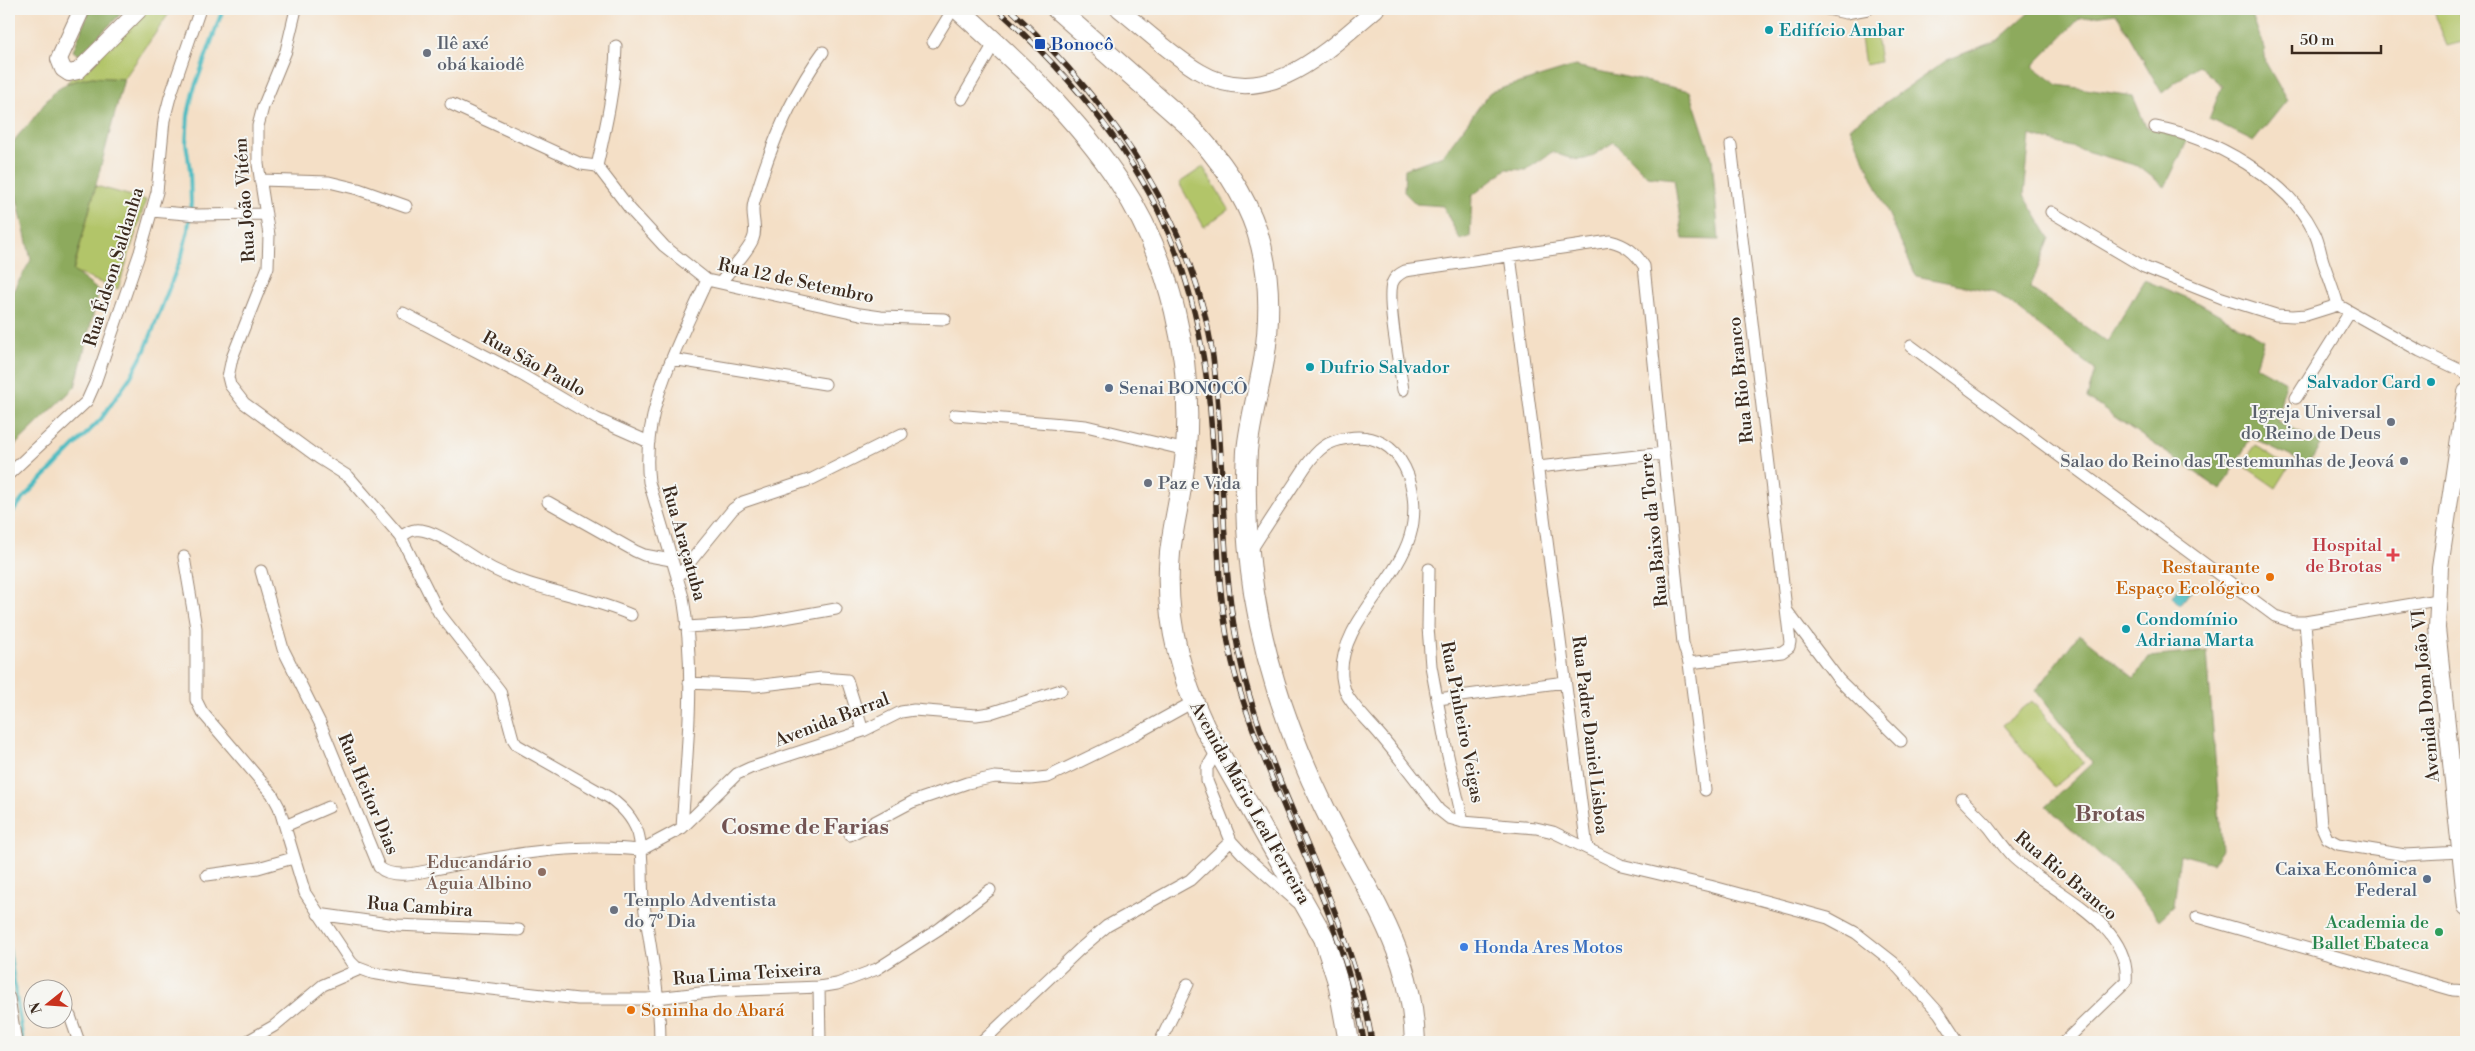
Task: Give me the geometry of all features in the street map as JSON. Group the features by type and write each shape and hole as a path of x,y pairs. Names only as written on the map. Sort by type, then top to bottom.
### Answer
{"highway":[{"name":"Avenida Mário Leal Ferreira","path":"958,9 996,42 1087,138 1120,183 1145,228 1164,277 1180,337 1187,394 1186,450 1170,552 1168,600 1177,652 1193,702 1217,750 1314,917 1334,968 1344,1005 1349,1042"},
{"path":"1057,9 1206,142 1235,180 1248,205 1258,232 1267,275 1269,314 1264,362 1247,451 1246,504 1249,554 1261,630 1282,707 1324,808 1394,943 1408,985 1415,1042"}],"main road":[{"path":"82,9 60,59 63,69 68,72 78,70 140,9"},
{"path":"1118,9 1200,72 1224,83 1255,85 1284,78 1312,62 1376,9"},
{"name":"Avenida Dom João VI","path":"2466,392 2440,562 2437,600 2437,628 2466,907"}],"street":[{"name":"Rua Édson Saldanha","path":"9,474 87,401 111,340 152,210 170,97 200,9"},
{"name":"Rua João Vitém","path":"296,9 286,51 263,107 258,126 258,164 270,252 268,267 232,358 228,377 230,385 244,403 349,477 401,537 439,613 500,691 513,738 517,745 622,807 638,833 641,850 643,898 659,998 660,1042"},
{"path":"933,42 953,9"},
{"path":"1827,9 1846,13 1868,9"},
{"path":"962,99 996,42"},
{"path":"451,104 581,164 597,166 611,104 616,46"},
{"path":"721,282 753,241 755,232 751,213 762,178 796,95 807,74 823,52"},
{"path":"2155,127 2194,137 2217,148 2262,176 2283,193 2306,218 2314,232 2338,305 2420,351 2466,373"},
{"name":"Rua Rio Branco","path":"1689,663 1786,650 1790,642 1768,471 1731,145"},
{"name":"Rua 12 de Setembro","path":"597,166 630,209 664,246 707,280 860,314 880,317 945,319"},
{"path":"260,180 329,182 358,189 406,206"},
{"path":"152,210 192,215 266,214"},
{"path":"2051,212 2144,267 2222,298 2276,315 2306,315 2338,305"},
{"name":"Rua Baixo da Torre","path":"1510,256 1610,241 1629,248 1644,266 1683,643 1689,663 1705,790"},
{"path":"1403,390 1392,304 1392,283 1397,274 1405,271 1510,256"},
{"name":"Rua Padre Daniel Lisboa","path":"1510,256 1587,848 1620,865 1802,910 1843,925 1874,946 1915,984 1939,1013 1958,1042"},
{"name":"Rua Araçatuba","path":"682,828 689,683 686,627 683,597 649,482 646,464 663,379 707,280"},
{"path":"2296,398 2350,312"},
{"name":"Rua São Paulo","path":"403,313 522,376 597,419 649,442"},
{"path":"1911,346 2267,610 2284,620 2305,622 2437,600"},
{"path":"672,359 789,380 825,384"},
{"path":"955,415 1086,426 1186,450"},
{"path":"677,578 733,509 743,502 812,479 902,434"},
{"path":"1249,554 1316,451 1326,444 1364,436 1374,438 1386,444 1396,455 1407,475 1415,503 1411,534 1396,568 1347,642 1342,663 1342,677 1350,700 1440,810 1450,818 1463,822 1536,828 1553,832 1587,848"},
{"path":"1538,467 1664,453"},
{"path":"548,502 635,551 644,555 671,560"},
{"path":"401,537 414,530 430,532 492,569 516,580 587,599 631,615"},
{"path":"184,557 196,628 196,700 202,712 272,794 285,826 301,884 318,914 351,962 360,969 323,985 274,1026 246,1042"},
{"name":"Rua Pinheiro Veigas","path":"1429,569 1429,649 1444,739 1463,822"},
{"name":"Rua Heitor Dias","path":"261,571 283,649 320,723 372,852 383,871 388,873 414,873 534,850 614,848 641,850"},
{"path":"686,627 756,623 836,609"},
{"name":"Rua Rio Branco","path":"1787,611 1839,680 1901,741"},
{"path":"2305,622 2321,825 2327,838 2338,844 2405,855 2460,852"},
{"path":"689,683 755,686 822,678 847,680 863,731"},
{"path":"1438,699 1565,682"},
{"name":"Avenida Barral","path":"641,850 682,828 737,774 863,731 901,712 914,710 983,714 1061,690"},
{"path":"850,835 912,802 974,781 995,777 1030,779 1048,777 1130,737 1193,702"},
{"path":"1217,750 1207,768 1207,781 1231,841 1314,917"},
{"name":"Rua Rio Branco","path":"1962,799 1986,824 2013,857 2078,904 2099,923 2114,942 2125,962 2126,982 2064,1042"},
{"path":"285,826 329,807"},
{"path":"982,1042 1080,949 1107,926 1190,880 1231,841"},
{"path":"207,876 258,868 294,858"},
{"name":"Rua Lima Teixeira","path":"360,969 413,980 562,998 659,998 718,991 819,987 837,984 877,969 939,929 990,890"},
{"name":"Rua Cambira","path":"318,914 396,925 519,930"},
{"path":"2197,917 2344,961 2466,992"},
{"path":"1160,1042 1188,984"},
{"path":"819,987 820,1042"},
{"path":"9,998 16,1042"},
{"path":"72,1022 79,1042"}],"green space":[{"path":"90,9 126,9 79,55 73,51"},
{"path":"142,9 172,9 124,79 92,77 66,83"},
{"path":"2033,9 2250,9 2264,48 2266,63 2287,100 2254,141 2209,119 2222,86 2198,65 2162,93 2116,13 2080,18 2033,66 2058,85 2133,96 2146,127 2191,133 2165,187 2138,166 2030,135 2024,195 2050,238 2030,288 2107,342 2144,280 2199,303 2264,340 2256,366 2285,382 2277,422 2321,443 2308,465 2251,437 2221,490 2087,398 2095,370 1996,292 1916,276 1850,127 1947,60 1998,40"},
{"path":"2433,9 2458,9 2466,41 2447,46"},
{"path":"1876,35 1880,62 1865,65 1861,38"},
{"path":"1575,66 1690,91 1712,158 1719,240 1683,239 1674,179 1647,176 1614,142 1585,159 1572,159 1552,152 1526,170 1506,169 1472,196 1470,237 1460,240 1443,206 1416,204 1404,192 1405,169 1443,155 1490,92"},
{"path":"92,77 124,79 73,271 99,291 75,387 9,451 9,298 31,260 15,190 9,190 11,149 17,137 56,90 68,83"},
{"path":"1203,167 1229,209 1204,227 1179,183"},
{"path":"96,186 146,200 118,289 73,272"},
{"path":"2255,445 2289,467 2276,488 2243,465"},
{"path":"2079,634 2134,678 2149,657 2207,651 2222,850 2213,863 2180,854 2174,906 2159,920 2125,877 2046,806 2092,763 2036,691"},
{"path":"2032,701 2084,763 2054,787 2003,725"}],"water":[{"path":"2185,579 2194,587 2180,605 2172,597"}],"waterway":[{"path":"9,517 25,496 101,419 131,376 145,350 182,255 188,230 191,203 190,170 186,143 188,115 193,92 223,9"},
{"path":"9,949 23,1042"}],"railway":[{"path":"997,9 1025,35 1077,90 1123,151 1144,183 1161,217 1184,274 1201,342 1208,388 1224,620 1237,681 1269,771 1325,904 1341,949 1355,995 1364,1042"},
{"path":"1010,9 1048,46 1084,86 1116,128 1146,173 1171,220 1192,270 1206,321 1215,374 1230,602 1244,676 1258,723 1275,768 1348,948 1362,994 1372,1042"}],"place":[{"name":"Edifício Ambar","path":"1769,30"},
{"name":"Bonocô","path":"1040,44"},
{"name":"Ilê axé obá kaiodê","path":"427,53"},
{"name":"Dufrio Salvador","path":"1310,367"},
{"name":"Salvador Card","path":"2431,382"},
{"name":"Senai BONOCÔ","path":"1109,388"},
{"name":"Igreja Universal do Reino de Deus","path":"2391,422"},
{"name":"Salao do Reino das Testemunhas de Jeová","path":"2404,461"},
{"name":"Paz e Vida","path":"1148,483"},
{"name":"Hospital de Brotas","path":"2393,555"},
{"name":"Restaurante Espaço Ecológico","path":"2270,577"},
{"name":"Condomínio Adriana Marta","path":"2126,629"},
{"name":"Educandário Águia Albino","path":"542,872"},
{"name":"Caixa Econômica Federal","path":"2427,879"},
{"name":"Templo Adventista do 7º Dia","path":"614,910"},
{"name":"Academia de Ballet Ebateca","path":"2439,932"},
{"name":"Honda Ares Motos","path":"1464,947"},
{"name":"Soninha do Abará","path":"631,1010"}],"district":[{"name":"Brotas","path":"2110,814"},
{"name":"Cosme de Farias","path":"805,827"}]}
